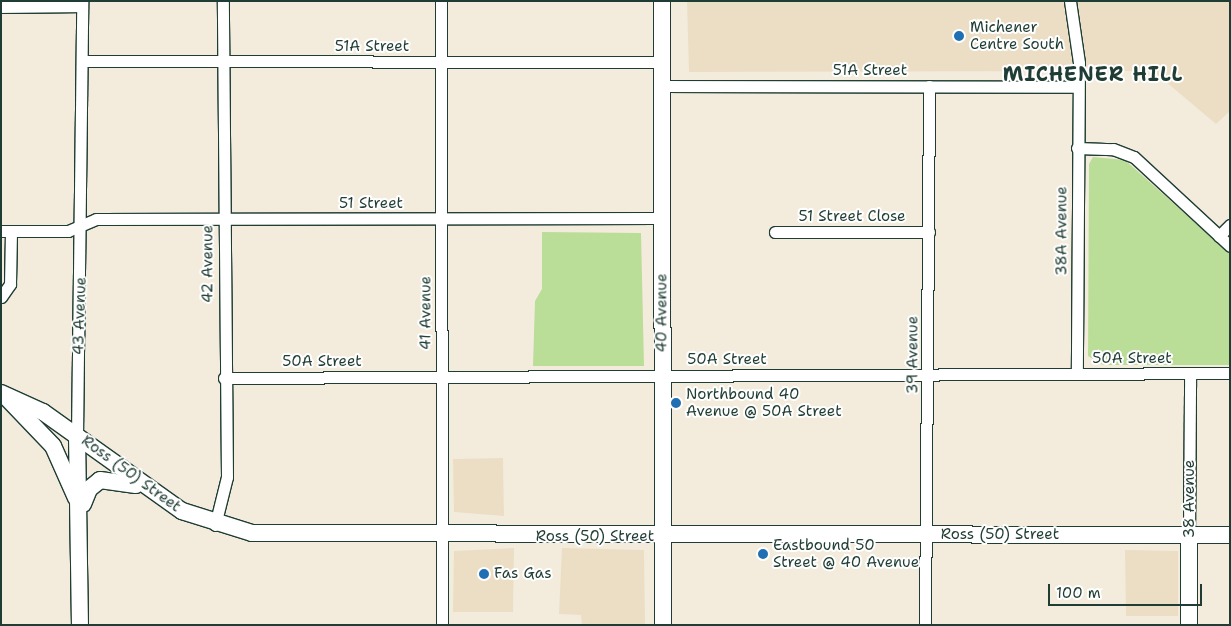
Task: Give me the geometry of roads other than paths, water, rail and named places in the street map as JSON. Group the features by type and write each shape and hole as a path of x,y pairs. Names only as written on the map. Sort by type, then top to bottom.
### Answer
{"main road":[{"name":"40 Avenue","path":"662,1 663,625"},
{"name":"Ross (50) Street","path":"2,393 36,408 77,436 145,488 215,525 262,534 662,537 1230,535"},
{"path":"2,393 53,446 80,511"},
{"name":"43 Avenue","path":"77,436 80,511 80,625"},
{"path":"80,511 89,488 100,480 145,488"},
{"name":"38 Avenue","path":"1189,625 1190,535"}],"street":[{"name":"42 Avenue","path":"215,525 228,477 224,378 223,1"},
{"name":"41 Avenue","path":"442,1 442,625"},
{"name":"38A Avenue","path":"1070,1 1080,63 1077,148 1077,374"},
{"name":"43 Avenue","path":"2,6 82,4 81,225 77,436"},
{"name":"51A Street","path":"82,61 662,62"},
{"name":"51A Street","path":"662,86 1078,87"},
{"name":"39 Avenue","path":"925,625 929,86"},
{"path":"1077,148 1113,149 1134,157 1230,246"},
{"name":"51 Street","path":"6,231 68,231 96,219 662,218"},
{"path":"1219,236 1230,225"},
{"path":"1,297 10,284 6,231"},
{"name":"51 Street Close","path":"775,232 929,232"},
{"name":"38 Avenue","path":"1190,373 1190,535"},
{"name":"50A Street","path":"224,378 1230,373"}],"place":[{"name":"Michener Centre South","path":"959,36"},
{"name":"Northbound 40 Avenue @ 50A Street","path":"676,403"},
{"name":"Eastbound 50 Street @ 40 Avenue","path":"763,554"},
{"name":"Fas Gas","path":"484,574"}],"district":[{"name":"MICHENER HILL","path":"1093,74"}]}
